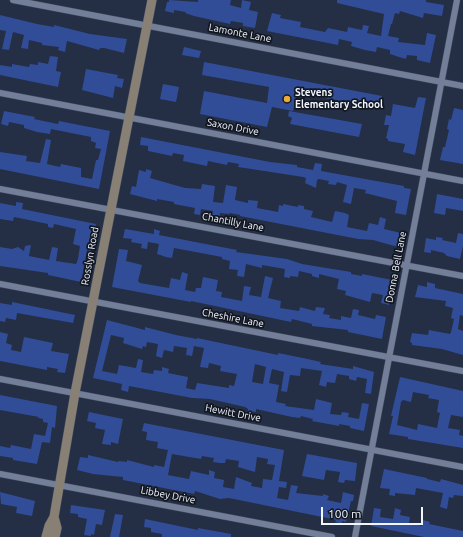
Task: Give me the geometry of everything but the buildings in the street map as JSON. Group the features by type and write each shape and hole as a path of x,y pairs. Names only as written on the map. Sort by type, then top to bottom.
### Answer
{"street":[{"name":"Lamonte Lane","path":"13,0 463,86"},
{"name":"Rosslyn Road","path":"46,537 54,516 75,393 152,0"},
{"name":"Donna Bell Lane","path":"355,537 457,0"},
{"name":"Saxon Drive","path":"0,93 463,181"},
{"name":"Chantilly Lane","path":"0,189 463,276"},
{"name":"Cheshire Lane","path":"0,284 463,371"},
{"name":"Hewitt Drive","path":"0,378 463,467"},
{"name":"Libbey Drive","path":"0,474 332,537"},
{"name":"Rosslyn Road","path":"54,516 57,528 55,537"}],"place":[{"name":"Stevens Elementary School","path":"287,99"}]}
